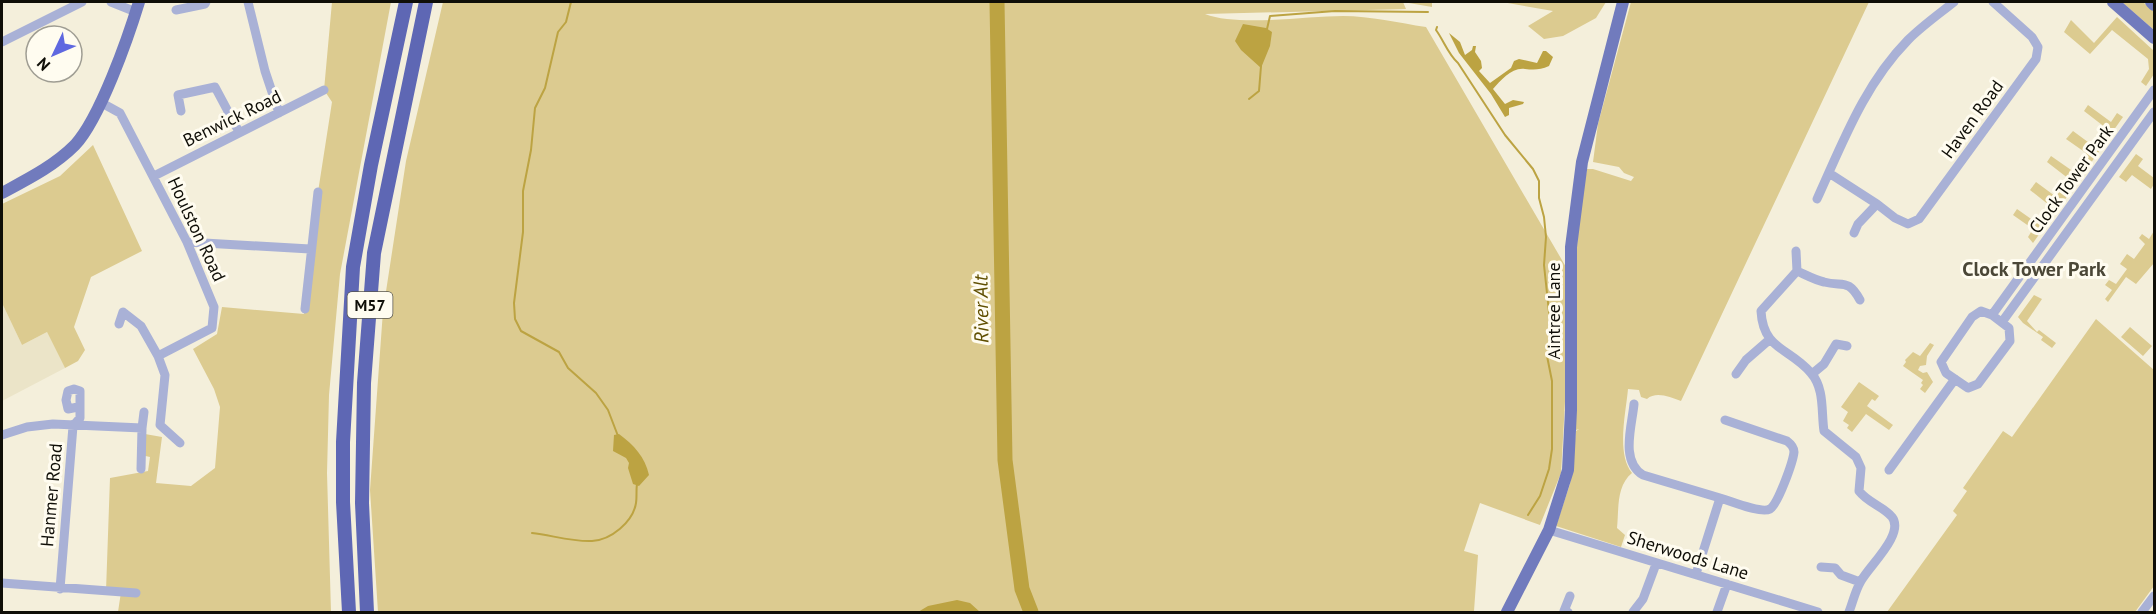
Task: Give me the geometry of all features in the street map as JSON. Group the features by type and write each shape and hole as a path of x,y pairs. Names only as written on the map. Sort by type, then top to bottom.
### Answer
{"highway":[{"name":"M57","path":"349,612 343,472 353,267 371,165 406,2"},
{"name":"M57","path":"367,612 362,491 364,383 374,253 426,2"}],"main road":[{"name":"Aintree Lane","path":"1507,612 1549,530 1568,470 1571,410 1571,247 1582,162 1623,2"},
{"path":"2114,2 2154,38"},
{"path":"2151,2 2154,5"},
{"path":"2,193 41,171 68,151 84,133 100,102 138,7"}],"street":[{"path":"2,42 82,2"},
{"path":"111,2 138,7"},
{"path":"176,10 206,2"},
{"path":"248,2 265,70 279,113"},
{"path":"1817,199 1864,97 1893,56 1910,38 1954,2"},
{"name":"Haven Road","path":"1829,172 1895,218 1908,224 1919,219 2036,59 2038,47 2032,37 1993,2"},
{"path":"181,111 178,95 215,87 239,132"},
{"name":"Benwick Road","path":"154,176 324,90"},
{"name":"Clock Tower Park","path":"1992,315 2127,129 2151,102 2154,90"},
{"name":"Houlston Road","path":"100,102 120,114 187,242 214,307 212,328 158,356"},
{"name":"Clock Tower Park","path":"2002,322 2154,112"},
{"path":"2127,129 2137,136"},
{"path":"2106,158 2116,165"},
{"path":"2085,187 2095,195"},
{"path":"305,309 318,192"},
{"path":"1854,233 1858,224 1877,204"},
{"path":"2071,207 2081,213"},
{"path":"2050,236 2060,243"},
{"path":"187,242 310,249"},
{"path":"1796,251 1797,271 1761,311 1762,326 1769,340 1812,374 1822,393 1824,431 1856,457 1861,468 1859,491 1866,500 1879,506 1893,519 1895,530 1891,540 1860,582 1849,612"},
{"path":"2028,266 2038,273"},
{"path":"1797,271 1825,283 1843,283 1855,290 1860,300"},
{"path":"119,324 126,300"},
{"path":"1981,311 1992,315 2009,328 2010,341 1978,384 1968,387 1943,370 1943,358 1976,313 1981,311"},
{"path":"123,312 141,326 158,356 165,375 160,424 180,443"},
{"path":"1736,374 1746,360 1769,340"},
{"path":"1812,374 1824,364 1836,344 1848,346"},
{"path":"1889,470 1954,379"},
{"path":"1634,404 1629,453 1635,468 1643,475 1762,511 1770,509 1777,503 1794,453 1791,444 1725,420"},
{"name":"Hanmer Road","path":"60,589 73,426 80,418 78,407"},
{"path":"141,469 144,412"},
{"path":"2,435 40,424 142,428"},
{"path":"1696,574 1720,498"},
{"name":"Sherwoods Lane","path":"1549,530 1619,550 1656,564 1696,574 1799,610 1818,612"},
{"path":"1634,612 1643,599 1656,564"},
{"path":"1821,567 1835,568 1841,575 1860,582"},
{"path":"2,583 136,593"},
{"path":"1717,612 1727,584"},
{"path":"1565,612 1570,596"},
{"path":"2142,612 2154,596"}],"shaded area":[{"path":"332,2 391,2 340,274 329,395 327,473 331,612 118,612 121,592 106,591 110,478 148,471 150,457 141,455 145,434 162,437 156,483 191,486 215,468 220,407 214,389 193,349 217,334 222,307 304,314 318,192 332,102 324,90"},
{"path":"443,2 1403,2 1406,9 1205,14 1236,20 1353,16 1426,27 1566,267 1566,384 1561,473 1540,525 1480,503 1464,551 1478,555 1474,611 1481,612 378,612 370,490 383,311 406,161"},
{"path":"1403,2 1432,2 1432,7"},
{"path":"1502,2 1606,2 1596,18 1563,36 1544,39 1528,26 1553,11"},
{"path":"1631,2 1869,2 1681,401 1659,395 1647,399 1641,397 1639,390 1628,389 1623,444 1627,465 1632,473 1623,484 1619,498 1617,528 1625,535 1621,547 1556,526 1570,484 1576,431 1579,429 1576,430 1573,317 1579,211 1587,169 1631,181 1634,177 1624,173 1619,167 1593,162 1598,124"},
{"path":"2122,2 2143,2 2154,12 2154,30"},
{"path":"2117,17 2154,51 2154,74 2146,86 2141,82 2149,69 2148,59 2112,30 2090,54 2064,32 2071,20 2094,43"},
{"path":"1243,24 1266,28 1272,32 1270,46 1261,68 1241,50 1235,41"},
{"path":"1449,33 1460,42 1465,55 1472,50 1473,46 1476,46 1475,52 1481,61 1482,68 1479,71 1490,83 1511,68 1514,61 1519,59 1537,63 1543,51 1553,57 1549,66 1511,72 1493,89 1505,104 1513,100 1524,102 1509,108 1509,115 1505,117 1491,94 1459,53"},
{"path":"2088,105 2111,122 2117,113 2123,117 2106,141 2100,136 2106,128 2084,111"},
{"path":"2073,131 2092,145 2098,138 2105,143 2088,167 2082,160 2086,153 2066,139"},
{"path":"93,145 142,251 91,277 74,327 85,350 78,361 65,368 47,332 22,345 2,303 2,204 60,176"},
{"path":"2136,154 2143,159 2138,166 2154,178 2151,189 2132,175 2126,182 2119,177"},
{"path":"2051,156 2074,172 2079,166 2083,165 2087,168 2070,192 2065,189 2069,179 2047,162"},
{"path":"2036,182 2055,196 2061,188 2069,194 2051,218 2044,212 2049,205 2030,190"},
{"path":"2017,209 2037,223 2043,216 2050,219 2033,243 2028,237 2033,229 2013,215"},
{"path":"2154,231 2154,263 2136,284 2126,277 2108,302 2105,299 2112,290 2105,285 2109,280 2116,284 2127,269 2120,264 2127,254 2134,259 2145,244 2139,238 2142,234 2149,239"},
{"path":"2034,295 2042,299 2027,321 2037,332 2039,330 2056,343 2052,348 2041,340 2043,337 2018,317"},
{"path":"2,303 22,345 47,332 65,368 2,401"},
{"path":"2096,319 2154,370 2154,586 2135,612 1887,612 1957,515 1953,511 1967,491 1963,488 2003,431 2012,437"},
{"path":"2130,327 2152,346 2143,356 2121,337"},
{"path":"1930,343 1934,345 1927,356 1926,365 1920,366 1918,370 1923,373 1927,372 1933,382 1925,393 1920,389 1923,380 1903,366 1905,360 1913,352 1920,356"},
{"path":"1859,382 1879,396 1875,401 1872,399 1867,406 1893,425 1889,430 1866,414 1852,432 1847,428 1849,425 1843,421 1848,412 1841,407"},
{"path":"619,434 638,452 645,463 649,475 639,486 633,484 626,458 613,451 614,435"},
{"path":"957,600 970,603 980,612 918,612 928,606"}],"waterway":[{"path":"571,2 566,22 558,32 545,88 535,108 531,150 523,191 523,232 514,303 515,319 521,331 559,352 568,368 596,393 608,410 618,436"},
{"name":"River Alt","path":"997,2 1005,460 1022,589 1031,612"},
{"path":"1267,29 1270,16 1335,11 1428,12"},
{"path":"1437,27 1436,30 1449,52 1505,135 1533,169 1539,181 1539,198 1546,237 1544,265 1549,312 1555,330 1547,356 1552,381 1552,449 1549,469 1540,496 1528,515"},
{"path":"1249,99 1259,91 1261,66"},
{"path":"532,533 584,541 599,540 613,534 631,517 636,503 637,484"}],"district":[{"name":"Clock Tower Park","path":"2034,269"}]}
